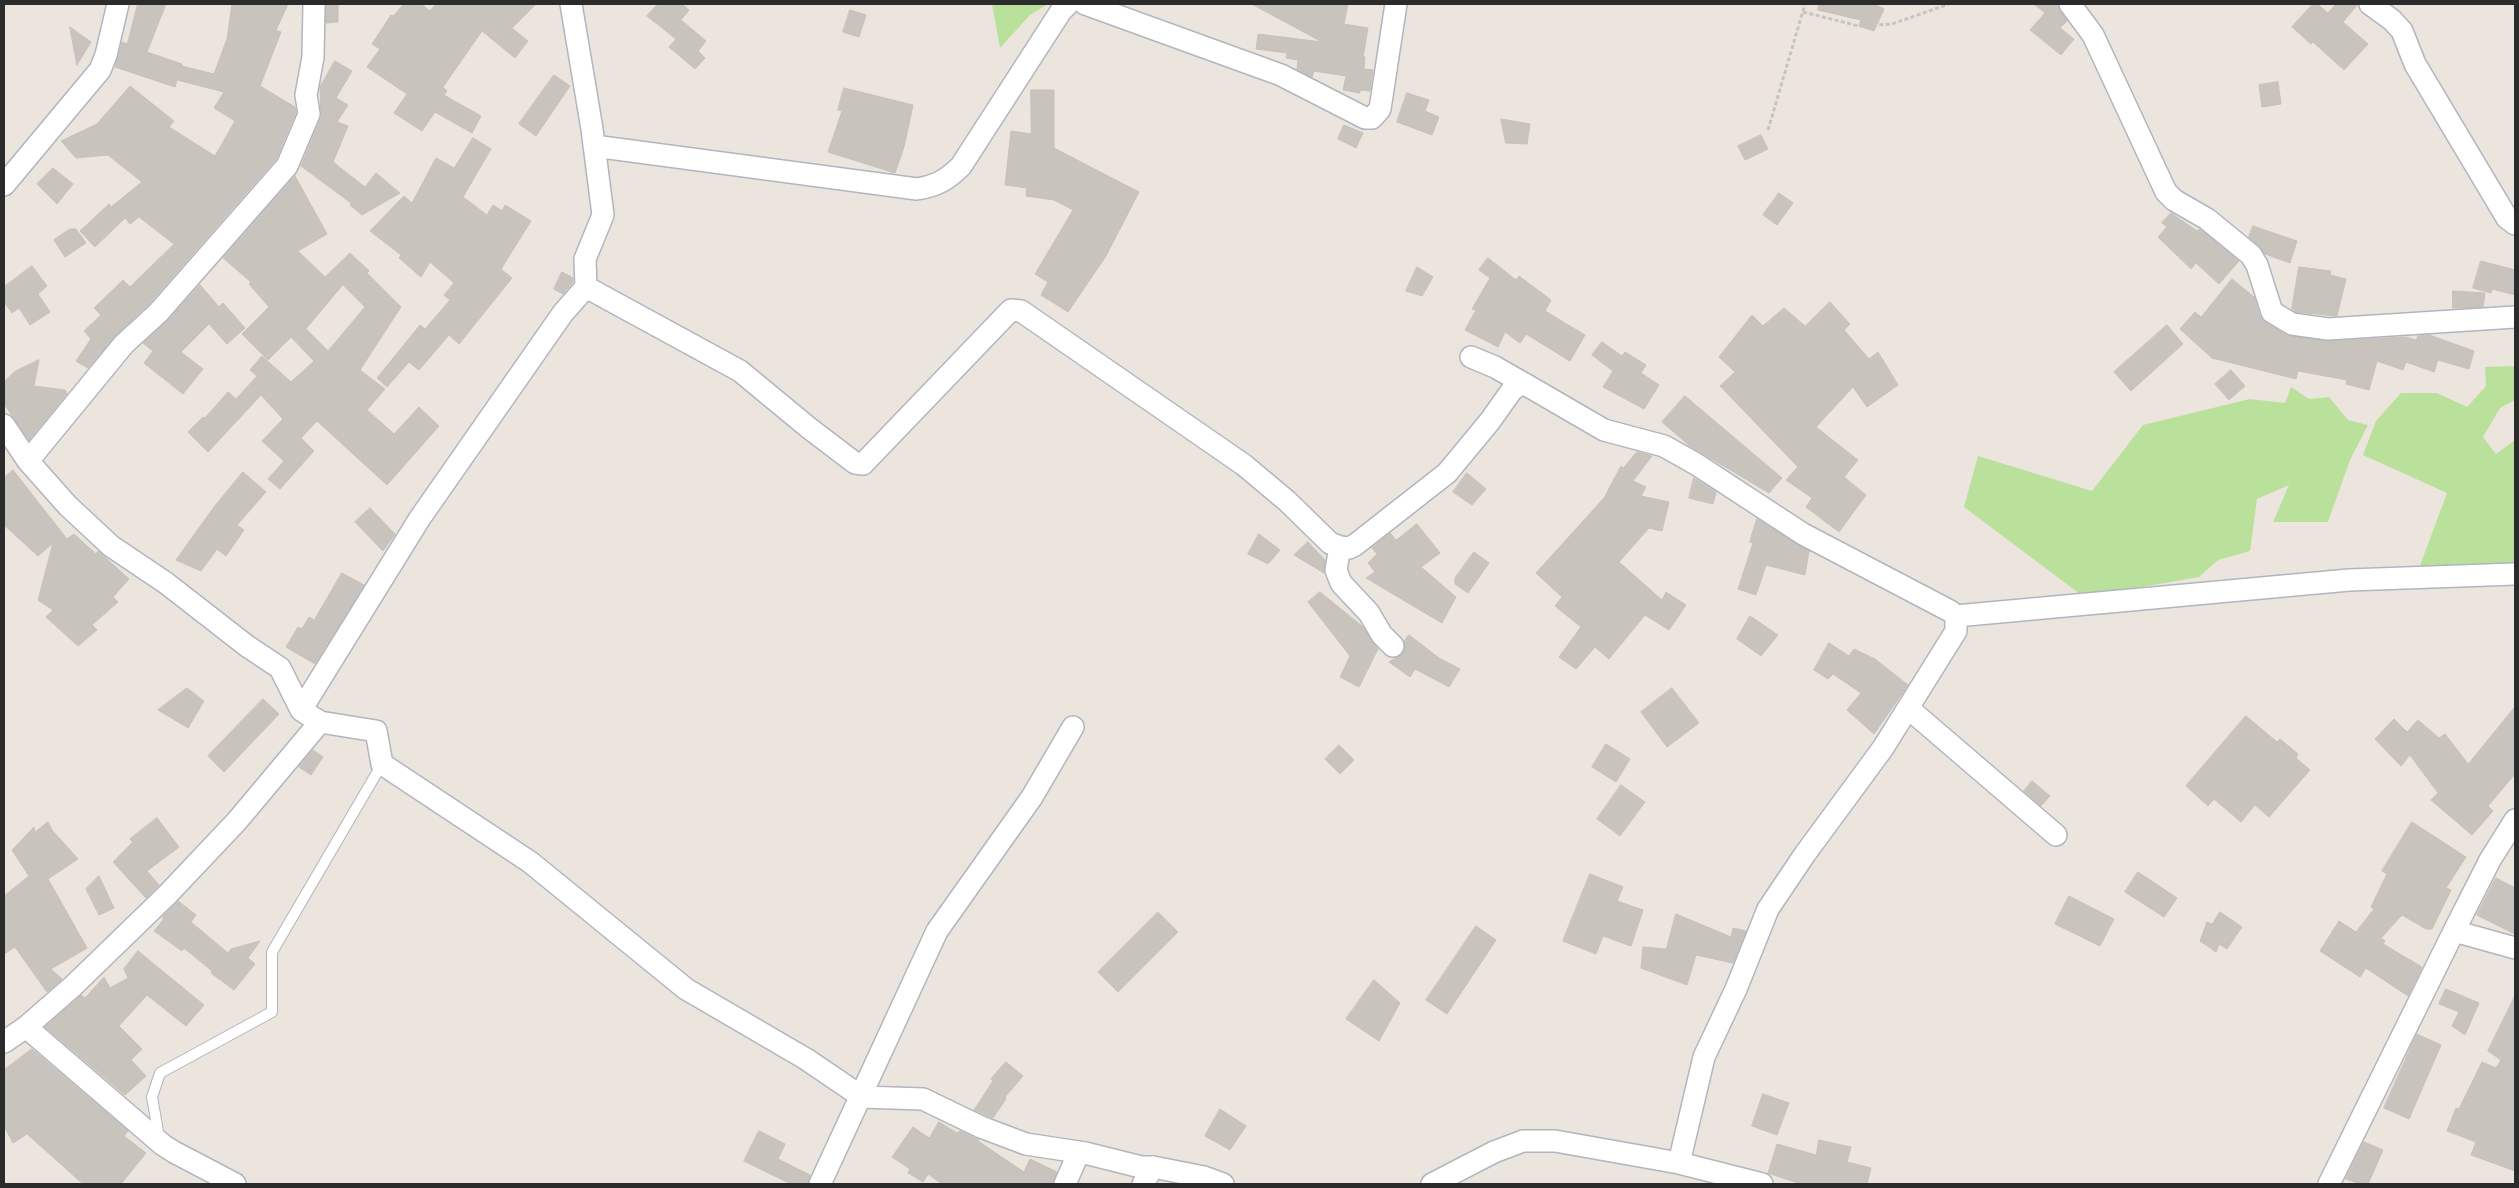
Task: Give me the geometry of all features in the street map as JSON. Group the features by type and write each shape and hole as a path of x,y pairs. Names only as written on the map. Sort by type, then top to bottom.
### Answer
{"street":[{"path":"4,186 100,70 106,55 118,4"},
{"path":"28,461 124,344 158,313 287,166 309,114 306,95 313,57 314,4"},
{"path":"301,710 420,518 563,313 586,287 585,259 603,215 571,4"},
{"path":"594,146 917,189 934,187 949,178 961,166 1061,11 1068,4"},
{"path":"1086,4 1281,75 1365,118 1372,118 1380,109 1396,4"},
{"path":"2070,4 2093,35 2166,192 2174,200 2207,219 2251,255 2257,265 2272,312 2292,324 2328,329 2515,317"},
{"path":"2370,4 2392,20 2402,31 2415,64 2508,218 2515,224"},
{"path":"586,287 737,369 809,428 855,462 862,464 1011,310 1021,311 1244,465 1287,500 1330,543 1349,548 1447,473 1512,390 1523,383"},
{"path":"1471,357 1495,367 1604,430 1664,446 1696,464 1803,534 1950,611 1956,616 2349,580 2515,574"},
{"path":"4,425 28,461 68,506 111,546 166,583 247,646 280,668 301,710 320,722 376,731 382,764 530,862 686,989 806,1059 862,1097 923,1099 981,1127 1026,1144 1079,1152 1141,1167 1148,1175 1204,1177 1223,1184"},
{"path":"1340,547 1336,570 1340,583 1368,613 1382,635 1394,646"},
{"path":"1679,1163 1704,1057 1736,989 1768,909 1805,854 1883,748 1956,630 1956,616"},
{"path":"1908,708 2056,835"},
{"path":"4,1042 26,1027 72,987 168,894 237,821 320,722"},
{"path":"820,1184 862,1097 937,931 1032,796 1073,727"},
{"path":"2330,1184 2490,860 2515,820"},
{"path":"2454,931 2515,948"},
{"path":"26,1027 174,1152 235,1184"},
{"path":"1432,1184 1494,1152 1523,1141 1555,1141 1679,1163 1762,1184"},
{"path":"1064,1184 1079,1152"}],"lane":[{"path":"160,1141 152,1097 160,1073 272,1012 272,952 382,764"}],"path":[{"path":"1768,130 1805,4"},
{"path":"1803,12 1859,26 1892,24 1949,4"}],"green space":[{"path":"992,4 1048,4 1030,15 1000,48"},
{"path":"2515,366 2515,400 2500,408 2483,437 2496,454 2515,440 2515,574 2418,571 2447,493 2363,455 2376,421 2401,393 2437,393 2467,407 2486,386 2485,367"},
{"path":"2291,387 2309,399 2329,397 2348,420 2368,425 2350,460 2328,522 2273,522 2289,485 2257,499 2250,551 2218,560 2199,577 2084,597 1964,507 1978,456 2092,491 2143,425 2250,399 2285,403"}],"building":[{"path":"138,4 166,4 147,52 182,64 182,66 214,74 227,39 232,4 288,4 276,30 281,32 260,86 295,107 296,112 276,159 149,304 116,335 88,368 76,361 91,339 84,331 101,315 94,308 123,280 130,287 174,244 139,217 130,224 125,218 95,247 80,231 109,204 111,207 142,182 108,155 76,158 61,141 97,124 130,86 174,121 169,127 215,156 235,121 214,108 224,92 177,80 175,87 115,67 122,42 127,44"},
{"path":"326,4 338,4 338,22 326,23"},
{"path":"404,4 421,4 430,11 436,4 536,4 512,28 528,41 515,58 482,31 443,87 447,91 444,95 481,116 472,133 435,112 422,131 394,113 407,94 367,67 380,49 372,44 391,15 393,16"},
{"path":"658,4 682,4 689,10 681,20 706,41 698,51 705,58 695,69 669,47 676,39 647,16"},
{"path":"1252,4 1348,4 1344,24 1368,28 1363,57 1365,57 1364,69 1373,70 1370,91 1360,90 1360,93 1343,90 1346,76 1314,71 1312,77 1297,69 1298,60 1286,58 1287,53 1256,49 1258,34 1322,42"},
{"path":"1819,4 1874,4 1884,9 1874,31 1859,26 1861,20 1818,10"},
{"path":"2034,4 2058,4 2067,21 2060,28 2074,39 2061,55 2030,30 2045,13"},
{"path":"2313,4 2317,4 2328,13 2336,4 2358,4 2343,22 2368,44 2344,70 2313,42 2311,44 2292,27"},
{"path":"850,10 866,15 859,37 843,32"},
{"path":"70,27 91,42 77,65"},
{"path":"335,61 352,71 336,98 348,105 337,122 348,126 333,162 365,187 376,173 400,193 362,215 350,205 351,203 301,166 321,118 320,87"},
{"path":"554,75 570,86 536,136 519,124"},
{"path":"2278,82 2281,104 2262,107 2259,85"},
{"path":"844,88 913,105 904,147 895,173 828,152 842,111 838,110"},
{"path":"1031,90 1054,90 1054,148 1139,192 1106,256 1068,312 1041,295 1048,282 1035,274 1073,210 1054,200 1026,196 1027,188 1005,185 1011,131 1031,134"},
{"path":"1407,93 1429,100 1425,111 1439,117 1432,135 1397,122"},
{"path":"1501,119 1530,124 1527,144 1506,143"},
{"path":"1344,125 1363,133 1356,148 1338,139"},
{"path":"1761,135 1768,149 1745,160 1738,146"},
{"path":"473,138 491,149 463,197 487,215 493,205 502,211 505,205 531,221 501,269 512,278 459,344 449,335 419,370 409,362 387,387 377,378 420,325 425,329 450,300 444,295 454,283 430,262 421,277 399,258 401,255 370,231 404,196 412,203 436,158 454,168"},
{"path":"53,168 73,184 57,204 37,184"},
{"path":"295,176 327,234 298,251 325,277 350,253 401,307 360,370 385,389 367,410 394,434 419,407 439,426 387,485 317,421 301,438 314,451 280,489 268,479 284,461 262,441 283,419 261,395 208,452 188,432 203,417 205,418 228,392 236,399 257,376 250,370 262,356 291,382 314,361 291,337 268,360 242,334 269,307 249,284 251,282 223,258","holes":["343,285 365,307 328,351 306,329"]},
{"path":"1779,193 1793,203 1777,225 1763,215"},
{"path":"2171,213 2197,231 2200,229 2239,261 2219,284 2196,263 2191,269 2158,237 2167,227 2162,223"},
{"path":"2253,226 2297,241 2290,263 2265,254 2249,237"},
{"path":"70,229 76,229 86,243 65,257 54,240"},
{"path":"1488,258 1516,280 1519,276 1551,300 1545,311 1585,335 1570,361 1526,334 1520,343 1505,332 1498,347 1465,330 1476,310 1472,309 1490,278 1479,270"},
{"path":"2481,261 2515,270 2515,295 2492,289 2491,293 2473,288"},
{"path":"32,266 47,286 38,294 50,312 30,325 19,308 12,313 4,302 4,287"},
{"path":"1417,267 1433,277 1422,296 1406,291"},
{"path":"2299,267 2331,271 2330,275 2346,279 2337,316 2296,312 2292,309"},
{"path":"562,272 573,278 573,282 563,294 554,289"},
{"path":"2232,279 2254,297 2260,316 2265,322 2286,335 2329,341 2406,337 2416,340 2418,336 2429,335 2474,351 2469,369 2438,360 2434,372 2406,362 2403,370 2377,361 2369,390 2346,384 2347,380 2298,371 2296,379 2212,358 2180,329 2195,312 2201,317"},
{"path":"200,285 219,307 223,303 245,328 227,344 209,324 181,352 203,369 183,394 144,363 153,351 143,343 167,321"},
{"path":"2453,291 2485,293 2483,307 2453,308"},
{"path":"1830,302 1850,324 1844,330 1869,359 1878,352 1898,385 1867,407 1853,387 1816,427 1858,460 1844,477 1866,495 1839,532 1806,507 1812,498 1786,480 1798,467 1720,386 1735,372 1719,357 1752,315 1763,326 1784,308 1805,326"},
{"path":"2167,325 2183,344 2131,391 2114,372"},
{"path":"1602,342 1622,356 1625,352 1646,365 1641,373 1659,385 1644,409 1603,387 1613,371 1592,355"},
{"path":"39,360 34,386 65,390 67,394 29,440 4,404 4,382 14,372"},
{"path":"2231,370 2245,386 2229,400 2215,384"},
{"path":"1685,396 1782,478 1769,493 1690,446 1662,422"},
{"path":"1637,452 1652,456 1633,481 1646,487 1641,496 1669,502 1662,531 1649,528 1619,562 1662,600 1666,592 1686,605 1669,630 1645,615 1609,659 1595,647 1576,669 1559,657 1581,627 1555,606 1562,597 1536,573 1604,498 1621,466 1623,468"},
{"path":"13,470 67,539 74,534 96,554 98,551 129,579 113,597 118,602 92,625 97,630 78,646 46,617 53,610 38,600 53,543 38,556 4,525 4,478"},
{"path":"243,472 266,492 237,525 244,530 226,556 217,549 201,571 176,560 214,507"},
{"path":"1467,473 1486,489 1472,505 1453,492"},
{"path":"1694,478 1716,492 1713,504 1689,498"},
{"path":"370,508 395,534 383,551 355,522"},
{"path":"1757,519 1809,551 1805,575 1766,565 1756,595 1738,589 1753,543 1750,542"},
{"path":"1417,524 1440,553 1421,567 1456,597 1442,623 1366,578 1375,572 1368,563 1377,554 1372,548 1390,533 1396,540"},
{"path":"1259,534 1280,550 1268,564 1248,554"},
{"path":"1308,542 1325,560 1324,573 1294,555"},
{"path":"1474,552 1489,563 1468,593 1455,584 1455,578"},
{"path":"342,573 364,585 315,664 286,647 298,627 302,629 309,617 314,620"},
{"path":"1320,592 1362,626 1378,649 1359,687 1340,677 1350,656 1308,602"},
{"path":"1750,616 1778,635 1761,656 1737,639"},
{"path":"1409,635 1439,658 1460,669 1449,687 1415,669 1410,677 1389,662 1402,654 1405,649 1404,642"},
{"path":"1829,643 1849,656 1854,649 1875,659 1908,685 1874,734 1847,710 1861,693 1833,674 1828,679 1814,670"},
{"path":"187,688 204,701 188,728 158,710"},
{"path":"1672,688 1699,723 1667,747 1641,712"},
{"path":"263,699 279,714 224,772 208,756"},
{"path":"2515,707 2515,774 2488,806 2493,811 2472,835 2431,800 2438,793 2410,755 2401,766 2375,739 2394,719 2407,732 2418,720 2439,738 2445,734 2468,764"},
{"path":"2246,716 2277,742 2280,739 2298,754 2296,758 2310,770 2269,817 2255,805 2241,822 2214,799 2208,806 2186,786"},
{"path":"1606,744 1630,759 1616,782 1592,767"},
{"path":"1339,745 1354,760 1340,774 1325,759"},
{"path":"313,750 323,757 311,775 299,767"},
{"path":"2032,781 2050,796 2041,806 2024,791"},
{"path":"1621,785 1645,802 1620,836 1597,819"},
{"path":"157,818 179,847 147,871 159,885 146,898 113,862 133,842 130,839"},
{"path":"48,822 52,830 78,859 48,879 87,948 51,969 62,979 47,992 15,947 4,954 4,896 29,876 12,850 34,827 35,832"},
{"path":"2412,822 2466,857 2446,888 2451,890 2432,929 2426,929 2402,915 2381,938 2385,941 2383,944 2422,967 2408,996 2366,968 2360,977 2320,951 2339,921 2356,932 2374,909 2371,907 2387,874 2382,871"},
{"path":"2138,872 2177,898 2164,917 2125,892"},
{"path":"1590,874 1623,887 1617,901 1643,910 1631,946 1603,936 1596,954 1563,941"},
{"path":"99,876 114,908 99,915 86,889"},
{"path":"2496,878 2515,888 2515,934 2477,915"},
{"path":"2069,896 2114,919 2100,946 2055,924"},
{"path":"178,901 196,915 191,922 228,953 231,949 260,941 248,958 255,964 234,990 211,973 212,971 184,948 182,951 154,931 163,920 163,916"},
{"path":"1158,912 1178,932 1118,992 1098,972"},
{"path":"2220,912 2242,927 2227,949 2219,944 2216,952 2200,941 2207,922 2212,924"},
{"path":"1676,914 1731,937 1733,928 1746,931 1733,963 1696,955 1687,985 1641,968 1643,947 1666,949"},
{"path":"1476,926 1496,940 1447,1014 1426,1000"},
{"path":"138,951 204,1005 186,1026 147,995 119,1026 142,1049 131,1060 146,1076 125,1095 45,1027 81,995 85,998 104,977 110,988 128,978 124,969"},
{"path":"1374,980 1400,1003 1379,1041 1346,1019"},
{"path":"2446,989 2479,1003 2465,1035 2452,1026 2459,1012 2439,1004"},
{"path":"2515,996 2515,1171 2471,1155 2476,1142 2447,1131 2456,1108 2459,1109 2482,1062 2496,1068 2501,1060 2488,1051"},
{"path":"2417,1034 2441,1045 2409,1119 2384,1108"},
{"path":"32,1049 128,1131 124,1136 146,1153 121,1184 83,1184 27,1134 13,1143 4,1126 4,1070"},
{"path":"1006,1062 1023,1076 1005,1097 1006,1099 993,1118 974,1110 993,1081 991,1079"},
{"path":"1763,1094 1789,1103 1777,1135 1752,1126"},
{"path":"1220,1109 1246,1126 1230,1150 1205,1136"},
{"path":"939,1122 957,1133 960,1131 979,1140 1024,1172 1030,1159 1057,1172 1053,1184 942,1184 928,1174 923,1182 908,1173 910,1169 892,1157 913,1127 929,1138"},
{"path":"759,1131 785,1144 778,1159 810,1175 808,1184 791,1184 744,1161"},
{"path":"1819,1140 1851,1147 1847,1162 1871,1168 1867,1184 1801,1184 1768,1173 1777,1144 1816,1155"},
{"path":"2364,1142 2383,1150 2368,1184 2360,1184 2346,1179"}]}
